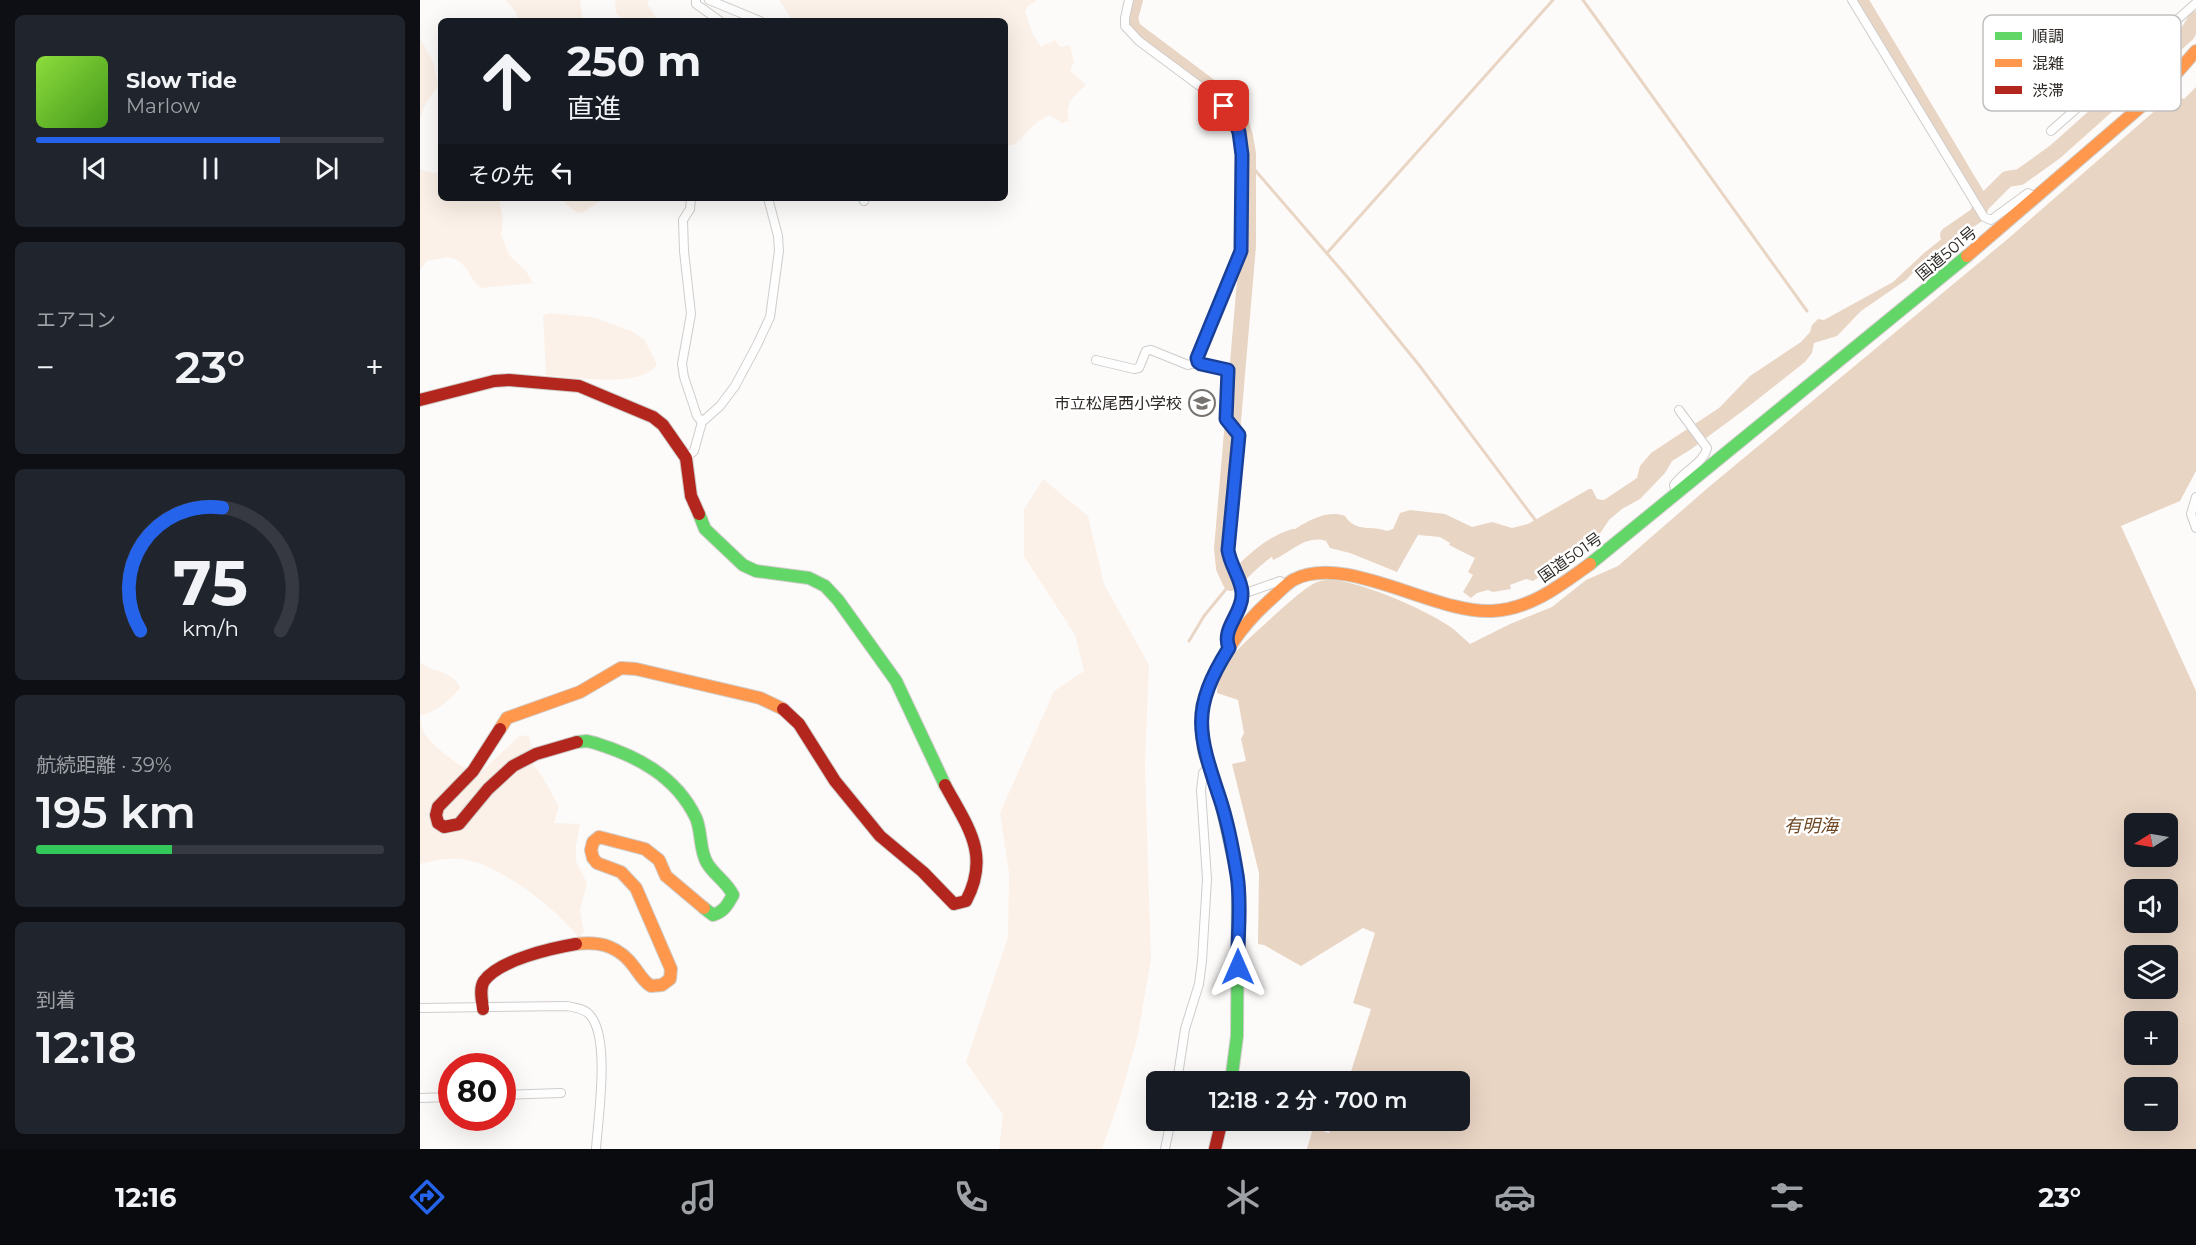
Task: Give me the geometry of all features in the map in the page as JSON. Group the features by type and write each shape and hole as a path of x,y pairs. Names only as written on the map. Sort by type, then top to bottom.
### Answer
{"main road":[{"name":"国道501号","path":"2181,68 2196,51"},
{"name":"国道501号","path":"1233,1071 1237,1036 1238,879 1221,802 1208,767 1201,735 1203,706 1215,670 1260,609 1286,585 1305,575 1322,571 1336,572 1458,608 1492,611 1511,608 1540,598 1568,581 1612,548 1923,294 2136,111"},
{"path":"420,400 494,381 509,380 579,386 653,417 663,425 686,458 691,496 705,529 715,540 743,566 756,571 809,578 825,586 887,666 976,846 978,864 976,885 966,901 954,904 923,872 880,836 835,781 799,724 782,708 760,698 636,669 621,668 580,692 507,718 473,771 438,807 436,815 438,823 444,827 459,825 492,784 523,760 580,741 587,741 655,769 672,786 694,816 708,865 729,885 733,895 728,906 719,914 713,915 666,876 659,860 645,849 599,837 593,842 591,850 593,858 597,863 621,872 636,888 671,969 670,979 662,986 652,987 645,984 630,961 618,950 600,943 579,942 517,959 495,972 483,982 481,992 483,1009"},
{"path":"1215,1149 1219,1131"}],"street":[{"path":"696,0 696,3 716,18"},
{"path":"709,0 753,18"},
{"path":"1129,0 1125,27 1139,41 1213,96 1232,116 1239,132 1243,172 1241,251 1197,358 1198,362"},
{"path":"1852,0 1975,206 1984,217 1991,220 1997,217 2028,193 2037,198"},
{"path":"2181,16 2196,3"},
{"path":"2051,131 2074,111"},
{"path":"691,201 690,209 684,220 684,250 691,314 682,364 697,416 702,422"},
{"path":"686,458 693,451 702,422 720,406 735,387 770,317 779,251 778,236 769,201"},
{"path":"1096,360 1134,369 1139,368 1146,351 1151,350 1188,365 1198,362 1228,370 1226,419 1239,435 1228,550 1229,559 1241,590 1240,606 1226,636 1229,648"},
{"path":"1677,494 1674,485 1678,477 1705,454 1707,448 1679,411"},
{"path":"2196,496 2191,514 2196,528"},
{"path":"1241,590 1280,581 1286,585"},
{"path":"1179,1071 1185,1029 1199,984 1202,961 1207,879 1202,790 1203,773 1208,767"},
{"path":"420,1008 483,1009 567,1006 583,1009 591,1015 597,1026 602,1055 596,1149"},
{"path":"516,1095 561,1093"},
{"path":"420,1098 438,1097"},
{"path":"1165,1149 1169,1131"}],"shaded area":[{"path":"505,0 580,0 583,18 517,18 516,12"},
{"path":"615,0 649,0 647,3 656,18 622,18 616,13"},
{"path":"779,0 1037,0 1028,6 1025,12 1033,34 1041,47 1055,40 1060,47 1070,45 1074,63 1070,70 1086,85 1069,104 1069,121 1062,123 1050,116 1044,118 1013,145 1008,145 1008,18 791,18"},
{"path":"420,38 434,64 438,85 424,107 420,119"},
{"path":"420,169 433,173 438,172 438,201 500,201 503,219 501,235 510,256 526,271 533,283 481,288 461,263 448,257 427,261 420,270"},
{"path":"565,201 600,201 584,212 578,213"},
{"path":"550,313 592,317 631,331 644,339 657,364 649,372 623,379 606,380 546,375 543,315"},
{"path":"1043,479 1088,516 1104,584 1149,665 1145,764 1151,959 1138,1035 1120,1098 1102,1149 999,1149 1003,1115 966,1062 1008,937 1009,873 1000,813 1054,691 1084,671 1075,635 1024,556 1024,509"},
{"path":"420,662 449,675 460,688 443,705 420,716"},
{"path":"420,716 423,730 432,743 455,762 478,775 517,738 522,735 529,737 533,750 533,765 543,777 559,806 554,823 580,824 576,861 587,883 580,911 584,932 579,938 542,901 493,869 461,859 420,864"}],"water":[{"name":"有明海","path":"2196,87 2196,471 2180,501 2121,526 2196,691 2196,1149 1307,1149 1312,1131 1329,1133 1330,1131 1470,1131 1470,1071 1351,1071 1371,1009 1353,1003 1375,933 1363,928 1301,966 1264,945 1258,944 1259,873 1232,764 1246,761 1241,739 1244,733 1238,700 1217,693 1221,675 1236,652 1297,596 1320,581 1332,580 1348,583 1386,595 1438,619 1470,644 1552,607 1586,580 1618,566 1710,486 2010,237 2155,111 2181,111 2181,98 2184,99"},
{"path":"1964,221 1966,224 1954,238 1929,256 1906,280 1861,311 1837,336 1814,343 1812,353 1805,362 1748,407 1672,461 1665,473 1640,499 1622,509 1609,520 1597,538 1533,581 1526,579 1510,585 1511,589 1493,592 1488,590 1477,593 1471,598 1463,592 1473,575 1468,572 1475,558 1449,545 1450,543 1440,537 1418,535 1397,572 1350,553 1330,548 1326,541 1319,540 1305,542 1273,560 1276,549 1273,544 1298,527 1326,515 1345,516 1359,527 1387,531 1393,529 1400,513 1410,510 1445,514 1472,527 1492,522 1512,528 1528,524 1589,489 1592,489 1597,499 1604,500 1637,478 1640,466 1651,453 1719,408 1750,376 1801,342 1818,319 1824,320 1893,282"}],"waterway":[{"path":"1135,0 1130,18 1133,29 1225,98 1239,117 1248,154 1248,246 1222,549 1224,568 1231,583 1267,550 1293,537"},
{"path":"1327,253 1553,0"},
{"path":"1583,0 1807,311"},
{"path":"1860,0 1982,204"},
{"path":"2181,39 2196,19"},
{"path":"1948,235 1977,215 1982,204 2007,179 2020,177 2055,152 2101,111"},
{"path":"1248,162 1349,279 1419,365 1536,521"},
{"path":"1189,641 1204,616 1231,583"}],"traffic: fast":[{"path":"1590,564 1967,256"},
{"path":"699,514 705,529 743,565 756,571 809,578 825,586 838,600 896,681 945,785"},
{"path":"1206,695 1202,706 1201,721 1204,751 1221,802 1238,879 1237,1036 1232,1071"},
{"path":"577,742 595,743 640,761 666,779 688,803 698,823 707,863 733,895 717,914 713,915 704,908"}],"traffic: slow":[{"path":"2181,68 2196,51"},
{"path":"1967,256 2136,111"},
{"path":"1206,695 1217,669 1240,632 1293,580 1314,573 1338,573 1364,578 1444,603 1469,609 1492,611 1532,601 1556,588 1590,564"},
{"path":"500,729 507,718 580,692 621,668 636,669 760,698 783,709"},
{"path":"576,944 602,945 617,950 651,986 662,985 670,979 671,969 636,888 621,872 597,863 593,858 591,850 593,842 599,837 645,849 659,860 666,876 704,908"}],"traffic: jam":[{"path":"420,400 494,381 509,380 579,386 653,417 663,425 686,458 691,496 699,514"},
{"path":"783,709 799,724 835,781 880,836 923,872 954,904 966,901 973,884 976,854 968,827 945,785"},
{"path":"500,729 473,771 438,807 436,815 438,823 444,827 459,824 488,789 513,766 536,754 577,742"},
{"path":"483,1009 481,995 484,981 501,967 527,956 576,944"},
{"path":"1215,1149 1219,1131"}],"place":[{"name":"市立松尾西小学校","path":"1202,403"}],"route":[{"path":"1224,106 1232,116 1239,132 1242,155 1241,251 1197,358 1201,364 1228,370 1226,419 1239,435 1228,550 1229,559 1243,594 1226,636 1229,648 1215,670 1208,689 1203,706 1201,735 1208,767 1221,802 1238,879 1238,967"}]}
